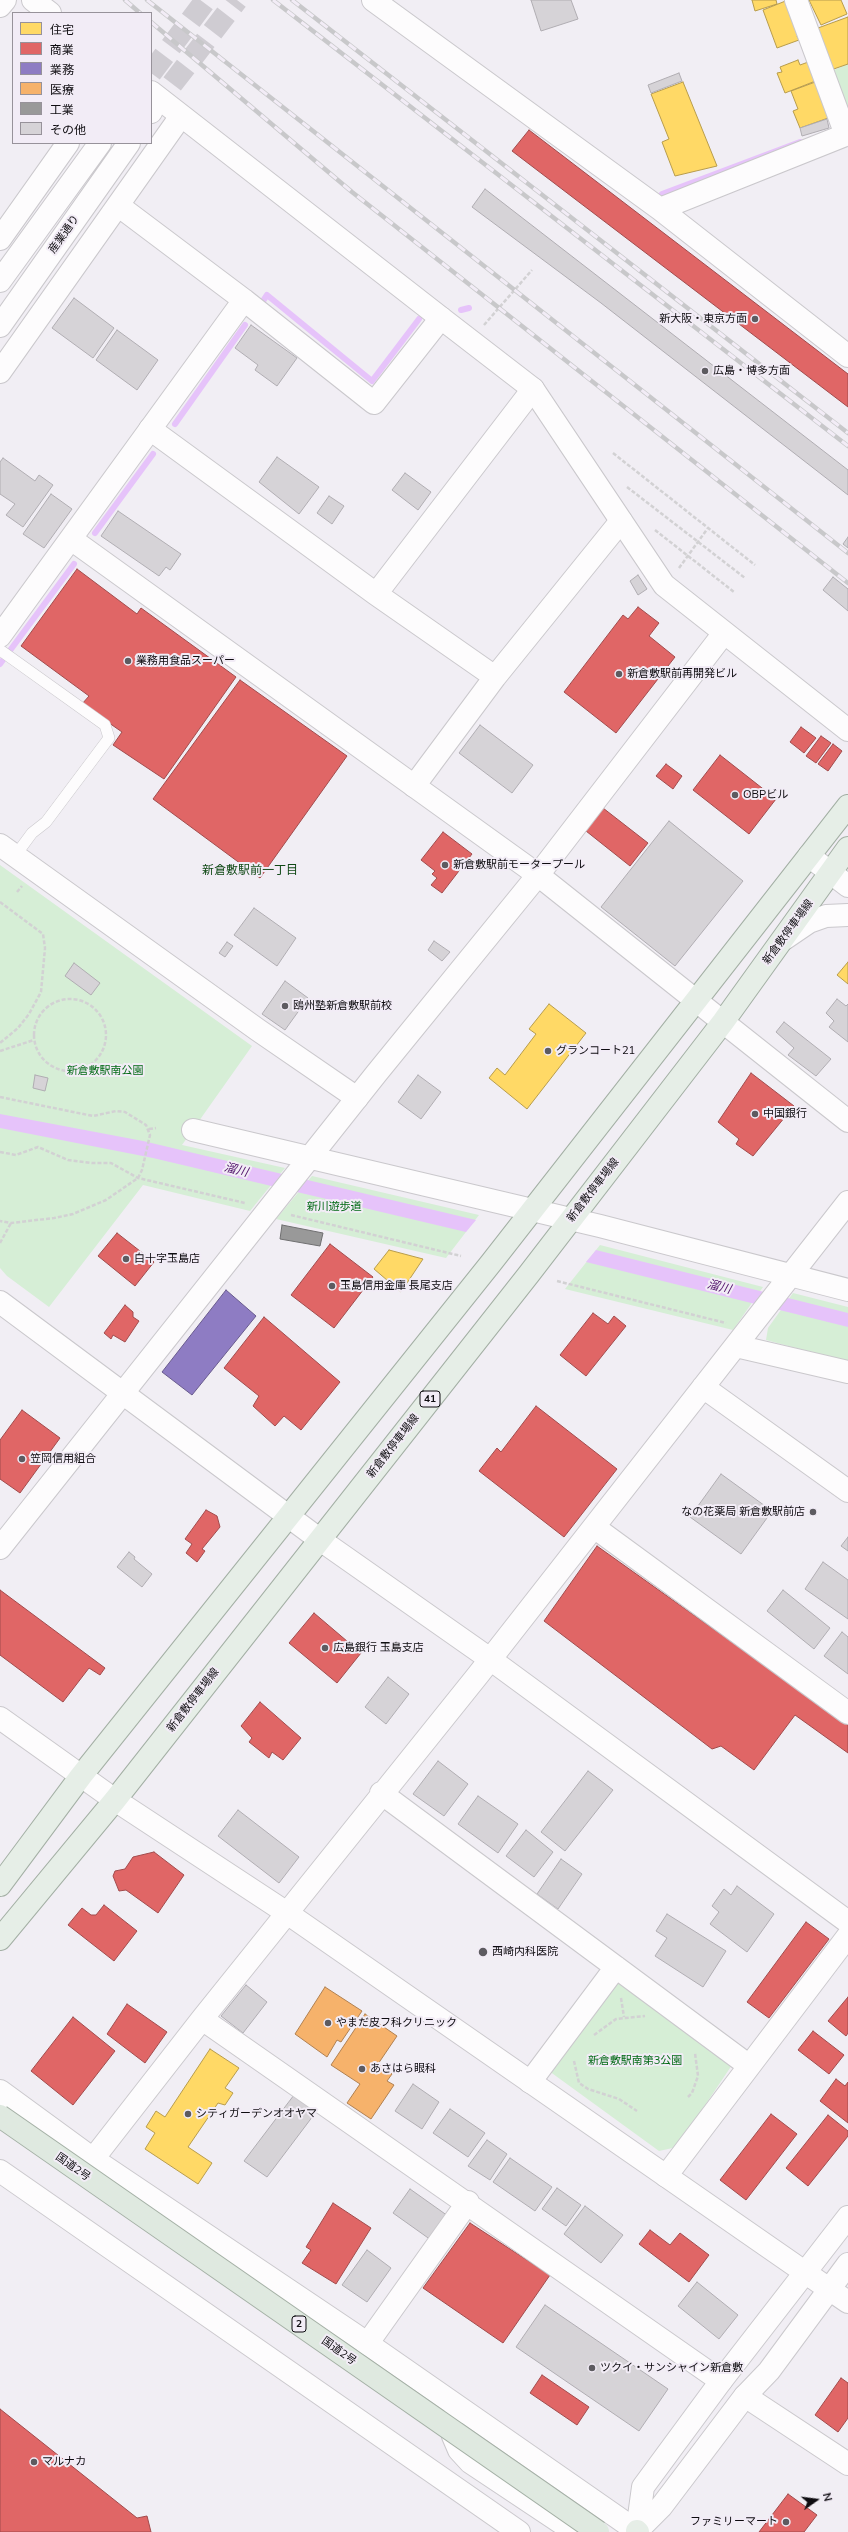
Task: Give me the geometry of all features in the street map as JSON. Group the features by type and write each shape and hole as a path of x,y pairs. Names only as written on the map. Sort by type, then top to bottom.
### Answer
{"highway":[{"name":"国道2号","path":"0,2116 598,2532"}],"main road":[{"path":"0,1885 81,1776 530,1211 848,806"},
{"name":"新倉敷停車場線","path":"0,1939 115,1800 570,1220 723,1022 848,848"}],"street":[{"path":"0,6 4,0"},
{"path":"33,0 49,12"},
{"path":"373,0 660,209 848,356"},
{"path":"660,209 847,134 796,0"},
{"path":"152,104 181,116 533,389 666,587 848,730"},
{"path":"0,372 119,206 181,116"},
{"path":"0,239 67,144"},
{"path":"0,281 99,144"},
{"name":"産業通り","path":"0,326 128,144"},
{"path":"119,206 244,300 374,403 441,318"},
{"path":"3,649 71,538 244,300"},
{"path":"376,594 533,389"},
{"path":"150,429 376,594 495,677"},
{"path":"414,786 495,677 622,521"},
{"path":"71,538 538,876 695,1002 723,1022 848,1121"},
{"path":"3,1539 273,1206 357,1098 538,876 724,633"},
{"path":"8,850 258,1030 357,1098"},
{"path":"809,856 848,886"},
{"path":"782,940 809,922 826,916 848,915"},
{"path":"192,1130 304,1166 570,1220 784,1284 848,1290"},
{"path":"93,2160 202,2019 381,1793 490,1659 848,1202"},
{"path":"0,1302 319,1539 490,1659 848,1922"},
{"path":"747,1332 848,1372"},
{"path":"703,1387 848,1491"},
{"path":"594,1527 848,1713"},
{"path":"0,1718 115,1800 287,1913 848,2302"},
{"path":"381,1793 748,2065"},
{"path":"666,2176 748,2065 848,1936"},
{"path":"530,2082 616,1967"},
{"path":"202,2019 468,2202 721,2381"},
{"path":"0,2091 93,2160 367,2344 638,2532"},
{"path":"0,2171 519,2532"},
{"path":"367,2344 468,2202"},
{"path":"638,2532 643,2487 721,2381 848,2217"},
{"path":"638,2532 661,2507 745,2396 769,2371 848,2264"},
{"path":"745,2396 848,2464"},
{"path":"446,2399 453,2436 459,2450 470,2462 575,2532"}],"lane":[{"path":"3,649 105,725 109,738 46,822 32,834 8,850"}],"path":[{"path":"471,341 532,270"},
{"path":"613,453 755,565"},
{"path":"627,488 745,578"},
{"path":"666,587 708,528"},
{"path":"655,530 734,592"},
{"path":"0,902 40,930 43,934 45,948 41,992 29,1014 18,1028 0,1043"},
{"path":"72,998 83,1001 101,1016 105,1027 106,1039 102,1051 95,1061 85,1068 73,1071 61,1070 50,1066 41,1057 34,1040 35,1023 41,1013 49,1004 60,1000 72,998"},
{"path":"0,1050 34,1040"},
{"path":"0,1097 92,1116 116,1111 125,1112 146,1125 149,1129 150,1135 142,1170 138,1178 106,1200 73,1214 34,1222 11,1223 0,1221"},
{"path":"149,1129 156,1128"},
{"path":"0,1152 16,1155 38,1147 68,1160 118,1165 138,1178 273,1206 461,1256"},
{"path":"0,1243 11,1223"},
{"path":"557,1281 747,1332"},
{"path":"590,2038 616,2019 634,2016 649,2016"},
{"path":"688,2097 692,2093 698,2076 699,2068 694,2050"},
{"path":"576,2056 573,2062 578,2082 588,2089 619,2099 637,2111"}],"green space":[{"path":"848,64 848,115 829,72"},
{"name":"新倉敷駅南公園","path":"0,865 252,1046 182,1145 285,1168 250,1211 143,1185 49,1307 7,1276 0,1268"},
{"name":"新川遊歩道","path":"312,1176 479,1215 446,1258 276,1219"},
{"path":"600,1245 763,1287 733,1330 565,1289"},
{"path":"793,1293 848,1307 848,1362 766,1340 768,1328"},
{"name":"新倉敷駅南第3公園","path":"618,1976 734,2062 677,2147 659,2151 549,2071"}],"water":[{"name":"溜川","path":"0,1114 143,1141 476,1220 466,1232 153,1158 0,1128"},
{"name":"溜川","path":"596,1250 848,1313 848,1327 586,1262"}],"building: 住宅":[{"path":"752,0 776,0 777,4 755,11"},
{"path":"788,0 801,34 797,36 799,40 777,48 763,10"},
{"path":"809,0 841,0 847,14 821,25"},
{"path":"848,17 848,64 828,71 818,28"},
{"path":"798,60 800,65 811,61 818,80 785,93 777,73 782,72 780,67"},
{"path":"818,81 831,117 800,128 793,111 798,109 791,91"},
{"path":"683,82 717,166 675,176 662,142 669,139 651,94"},
{"path":"848,962 848,984 837,975"},
{"name":"グランコート21","path":"549,1004 586,1033 527,1109 489,1078 497,1068 505,1075 536,1034 529,1029"},
{"path":"389,1250 423,1259 401,1292 374,1269"},
{"name":"シティガーデンオオヤマ","path":"210,2049 239,2068 225,2088 233,2093 225,2105 218,2103 188,2147 212,2163 198,2184 145,2149 155,2133 146,2127 156,2111 165,2117"}],"building: 商業":[{"name":"新大阪・東京方面","path":"529,130 848,374 848,407 512,151"},
{"name":"業務用食品スーパー","path":"77,569 137,614 141,608 236,677 164,779 113,745 122,732 82,704 89,696 21,646"},
{"name":"新倉敷駅前再開発ビル","path":"638,607 659,623 649,636 675,657 616,733 564,692 623,615 628,619"},
{"path":"240,680 347,756 260,878 153,799"},
{"path":"801,727 816,738 804,753 790,742"},
{"path":"821,736 831,743 816,763 806,756"},
{"path":"833,744 842,751 828,771 818,764"},
{"name":"OBPビル","path":"720,755 776,799 749,834 693,790"},
{"path":"666,764 682,776 673,789 656,776"},
{"path":"603,808 648,843 630,866 586,831"},
{"name":"新倉敷駅前モータープール","path":"443,832 472,854 442,893 431,885 437,878 432,874 435,871 421,860"},
{"name":"中国銀行","path":"751,1073 794,1106 753,1156 736,1144 739,1139 718,1122"},
{"name":"白十字玉島店","path":"117,1233 154,1262 135,1286 98,1256"},
{"name":"玉島信用金庫 長尾支店","path":"330,1244 373,1277 334,1328 291,1295"},
{"path":"125,1305 133,1312 133,1317 139,1321 125,1342 113,1335 111,1339 104,1333"},
{"path":"593,1313 608,1324 614,1316 626,1326 586,1376 560,1355"},
{"path":"264,1317 340,1382 301,1430 284,1416 275,1426 253,1406 259,1396 224,1368"},
{"path":"536,1406 617,1469 564,1537 479,1471 497,1448 501,1452"},
{"name":"笠岡信用組合","path":"22,1410 60,1438 20,1493 0,1479 0,1440"},
{"path":"206,1510 217,1516 220,1527 202,1549 205,1551 197,1562 186,1553 192,1544 185,1539"},
{"path":"597,1546 848,1725 848,1753 795,1715 754,1770 721,1746 712,1749 544,1621"},
{"path":"0,1590 105,1668 100,1675 89,1668 63,1702 0,1655"},
{"name":"広島銀行 玉島支店","path":"314,1613 361,1653 337,1683 289,1643"},
{"path":"260,1702 301,1738 283,1760 272,1752 269,1758 249,1742 252,1738 241,1726"},
{"path":"154,1852 184,1875 158,1913 126,1890 119,1891 113,1876 115,1871 125,1869 133,1857"},
{"path":"104,1905 137,1931 114,1961 68,1925 82,1908 91,1915 96,1915"},
{"path":"806,1922 829,1939 769,2018 747,2002"},
{"path":"848,1997 848,2033 846,2036 828,2021"},
{"path":"127,2004 167,2032 145,2063 107,2034"},
{"path":"73,2017 115,2051 73,2105 31,2071"},
{"path":"813,2031 844,2055 829,2074 798,2050"},
{"path":"836,2079 845,2086 848,2082 848,2123 820,2101"},
{"path":"771,2114 797,2134 746,2200 720,2180"},
{"path":"828,2115 848,2131 848,2136 808,2186 786,2168"},
{"path":"333,2203 371,2228 336,2284 302,2263 311,2250 306,2247"},
{"path":"470,2223 550,2275 503,2343 423,2288"},
{"path":"650,2230 670,2245 680,2233 709,2255 689,2282 639,2244"},
{"path":"542,2375 589,2407 577,2425 530,2393"},
{"path":"841,2378 848,2383 848,2418 838,2432 815,2415"},
{"name":"マルナカ","path":"0,2409 137,2518 147,2516 151,2532 0,2532"},
{"path":"788,2494 817,2515 804,2532 759,2532"}],"building: 業務":[{"path":"226,1290 256,1316 192,1395 162,1372"}],"building: 医療":[{"name":"やまだ皮フ科クリニック","path":"325,1987 362,2011 341,2042 337,2040 327,2057 295,2034"},
{"name":"あさはら眼科","path":"365,2014 397,2036 378,2064 392,2074 387,2081 394,2085 371,2119 347,2103 360,2084 331,2065"}],"building: 工業":[{"path":"282,1225 323,1233 320,1246 280,1239"}],"building: その他":[{"path":"531,0 571,0 578,19 541,31"},
{"path":"679,73 682,81 651,93 648,85"},
{"path":"827,119 829,128 802,136 800,128"},
{"name":"広島・博多方面","path":"485,189 848,470 848,495 601,303 472,207"},
{"path":"74,298 114,328 93,358 52,328"},
{"path":"251,325 297,358 277,386 255,370 258,365 235,348"},
{"path":"117,330 158,360 137,390 96,360"},
{"path":"277,457 319,487 299,514 259,482"},
{"path":"3,458 35,481 39,475 53,485 23,527 6,515 15,504 0,494 0,462"},
{"path":"405,473 431,492 418,510 392,490"},
{"path":"51,494 72,509 44,548 23,534"},
{"path":"329,496 344,506 332,524 317,513"},
{"path":"118,511 181,554 170,570 166,567 159,576 101,536"},
{"path":"848,537 848,548 843,544"},
{"path":"638,575 647,589 638,595 630,581"},
{"path":"833,577 848,589 848,611 823,590"},
{"path":"480,725 533,765 512,793 459,753"},
{"path":"669,821 743,881 675,966 601,907"},
{"path":"254,908 296,938 277,966 234,935"},
{"path":"434,941 450,952 442,961 428,950"},
{"path":"227,942 233,946 225,957 219,953"},
{"path":"74,963 100,983 91,995 65,976"},
{"name":"鴎州塾新倉敷駅前校","path":"285,981 308,998 285,1030 262,1014"},
{"path":"837,999 846,1006 848,1004 848,1042 829,1027 834,1021 826,1013"},
{"path":"784,1022 831,1059 816,1076 788,1055 794,1048 776,1032"},
{"path":"35,1075 48,1078 45,1091 33,1088"},
{"path":"418,1075 441,1092 421,1119 398,1102"},
{"path":"721,1474 772,1511 741,1554 690,1517"},
{"path":"848,1537 848,1551 841,1546"},
{"path":"129,1552 135,1557 134,1559 152,1574 142,1587 117,1567"},
{"path":"823,1562 848,1580 848,1619 805,1589"},
{"path":"783,1590 830,1628 814,1649 767,1611"},
{"path":"842,1632 848,1637 848,1674 824,1656"},
{"path":"388,1677 409,1694 386,1724 365,1707"},
{"path":"438,1761 468,1784 444,1816 413,1794"},
{"path":"588,1771 613,1790 565,1851 541,1832"},
{"path":"478,1796 518,1824 498,1853 458,1824"},
{"path":"238,1810 299,1857 279,1883 218,1836"},
{"path":"526,1830 553,1852 534,1877 506,1856"},
{"path":"561,1859 582,1874 558,1909 537,1894"},
{"path":"737,1886 774,1914 747,1952 710,1924 719,1912 712,1906 724,1889 731,1895"},
{"path":"667,1914 726,1951 703,1987 655,1956 667,1938 656,1931"},
{"path":"246,1985 267,2002 243,2033 221,2016"},
{"path":"413,2084 439,2102 422,2129 395,2111"},
{"path":"294,2095 316,2112 267,2177 244,2161"},
{"path":"450,2109 485,2133 468,2157 433,2133"},
{"path":"487,2140 507,2154 490,2180 468,2166"},
{"path":"510,2158 552,2187 535,2211 493,2182"},
{"path":"557,2188 581,2205 566,2226 542,2209"},
{"path":"410,2189 448,2216 431,2240 393,2213"},
{"path":"585,2206 623,2235 601,2263 564,2234"},
{"path":"367,2250 391,2268 367,2302 342,2285"},
{"path":"697,2282 738,2315 719,2339 678,2306"},
{"name":"ツクイ・サンシャイン新倉敷","path":"545,2305 668,2389 639,2431 516,2347"}],"waterway":[{"path":"662,194 800,142"},
{"path":"263,301 267,295 372,381 419,319"},
{"path":"461,310 469,308"},
{"path":"175,424 245,325"},
{"path":"95,533 153,454"},
{"path":"0,664 74,564"}],"tunnel":[{"path":"152,72 206,0"},
{"path":"152,110 237,0"}],"railway":[{"path":"125,0 139,12"},
{"path":"147,0 848,553"},
{"path":"273,0 848,446"},
{"path":"292,0 848,433"},
{"path":"152,23 352,192 848,583"}],"place":[{"name":"新大阪・東京方面","path":"755,319"},
{"name":"広島・博多方面","path":"705,371"},
{"name":"業務用食品スーパー","path":"128,661"},
{"name":"新倉敷駅前再開発ビル","path":"619,674"},
{"name":"OBPビル","path":"735,795"},
{"name":"新倉敷駅前モータープール","path":"445,865"},
{"name":"鴎州塾新倉敷駅前校","path":"285,1006"},
{"name":"グランコート21","path":"548,1051"},
{"name":"中国銀行","path":"755,1114"},
{"name":"白十字玉島店","path":"126,1259"},
{"name":"玉島信用金庫 長尾支店","path":"332,1286"},
{"name":"笠岡信用組合","path":"22,1459"},
{"name":"なの花薬局 新倉敷駅前店","path":"813,1512"},
{"name":"広島銀行 玉島支店","path":"325,1648"},
{"name":"西崎内科医院","path":"483,1952"},
{"name":"やまだ皮フ科クリニック","path":"328,2023"},
{"name":"あさはら眼科","path":"362,2069"},
{"name":"シティガーデンオオヤマ","path":"188,2114"},
{"name":"ツクイ・サンシャイン新倉敷","path":"592,2368"},
{"name":"マルナカ","path":"34,2462"},
{"name":"ファミリーマート","path":"786,2522"}],"district":[{"name":"新倉敷駅前一丁目","path":"250,870"}]}
